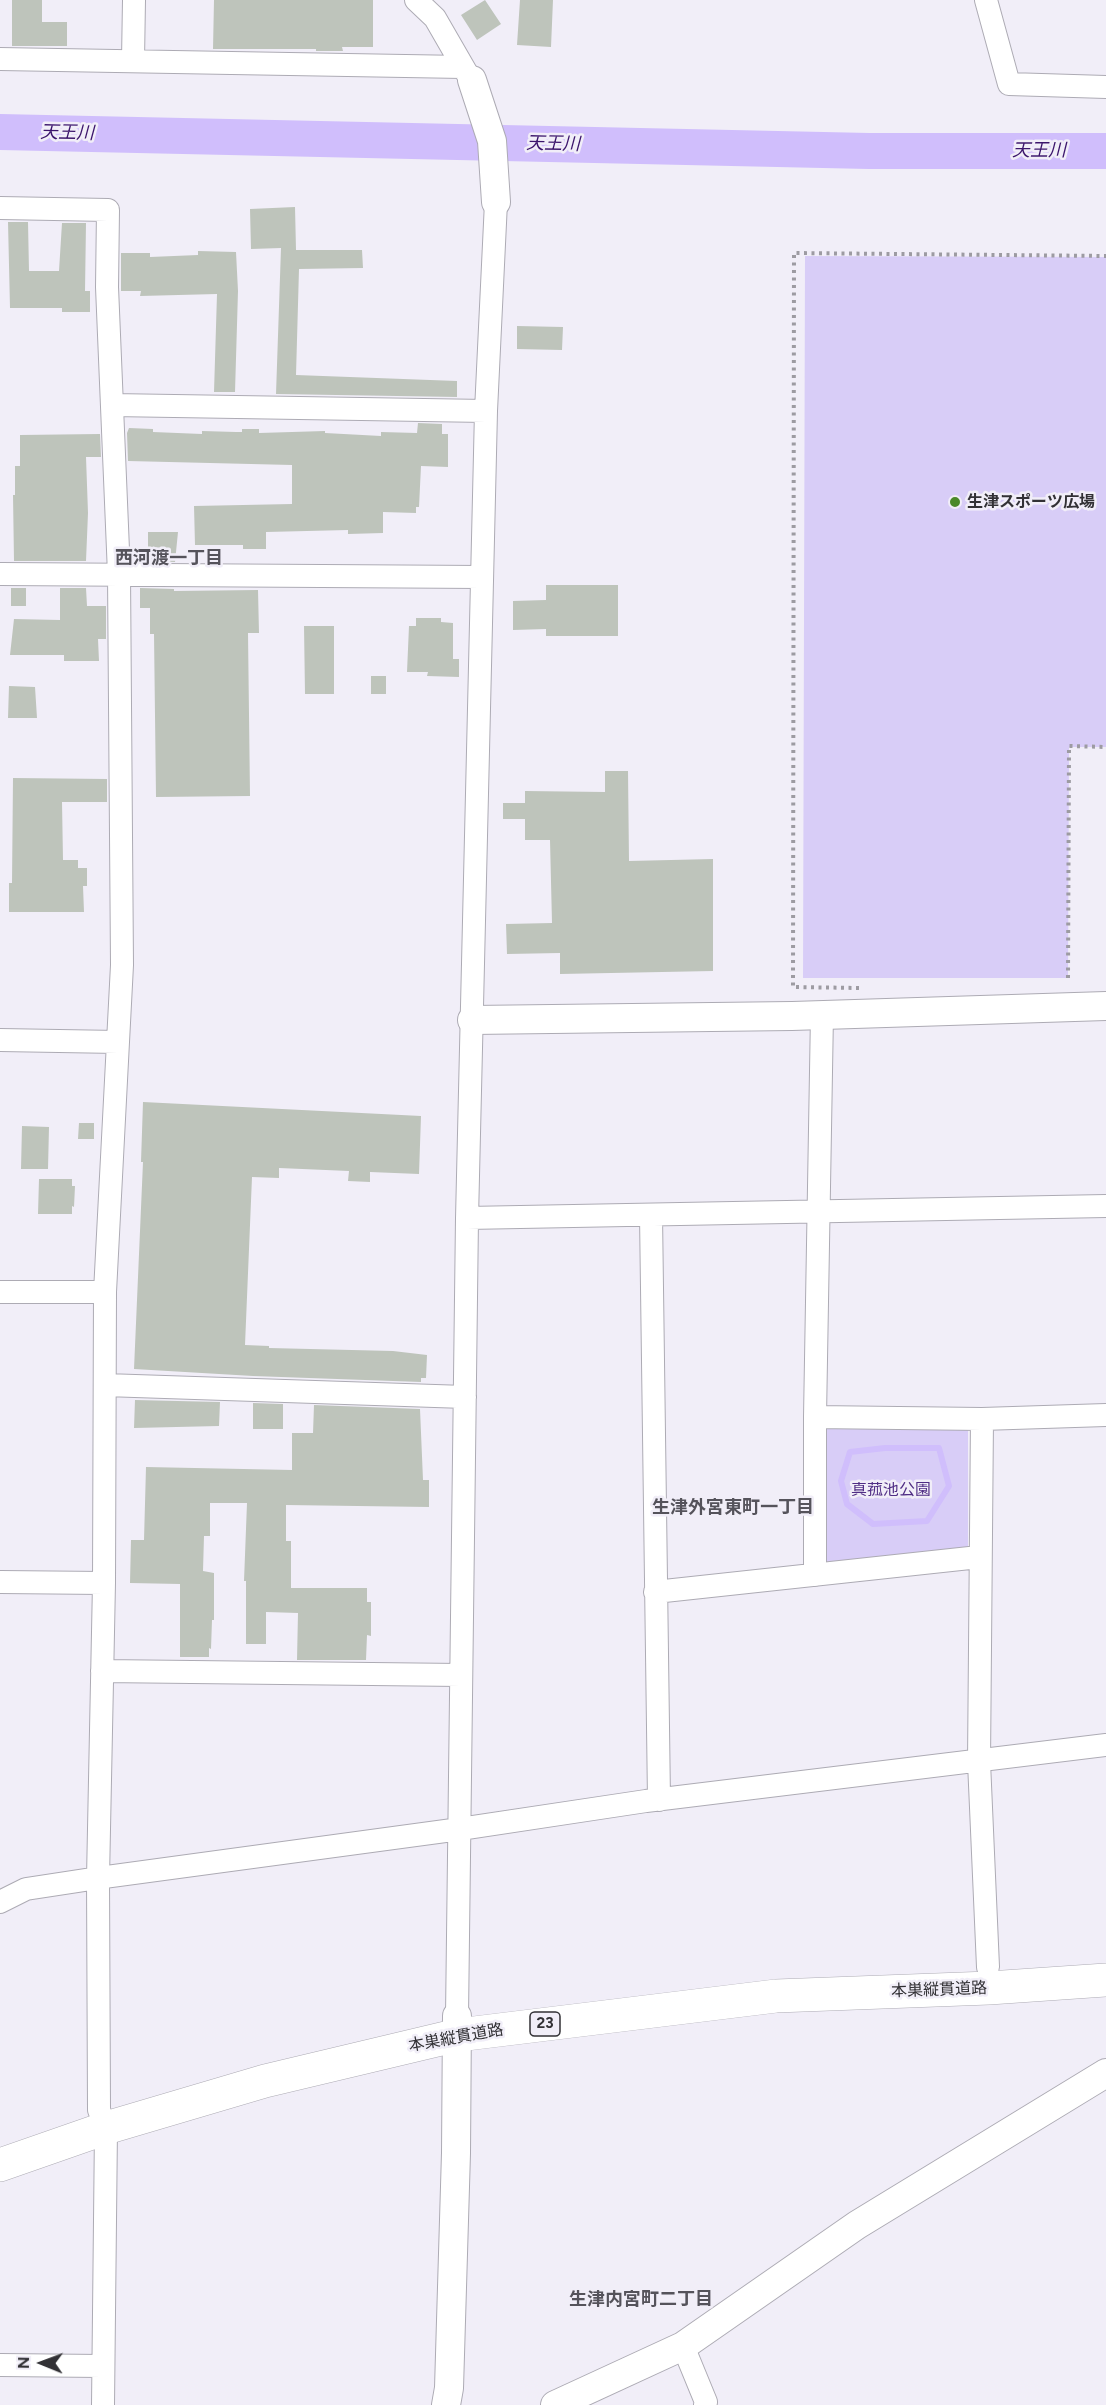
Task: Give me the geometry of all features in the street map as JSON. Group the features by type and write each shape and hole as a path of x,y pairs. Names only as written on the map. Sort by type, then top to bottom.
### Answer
{"main road":[{"name":"本巣縦貫道路","path":"0,2164 102,2119 280,2056 457,2025 774,1976 988,1967 1106,1959"},
{"name":"本巣縦貫道路","path":"457,2025 776,1996 989,1988 1106,1980"},
{"name":"本巣縦貫道路","path":"0,2143 102,2119"}],"street":[{"path":"133,60 134,0"},
{"path":"416,0 435,18 467,74 492,141 496,202 486,411 467,1218 457,2025 450,2388 446,2405"},
{"path":"986,0 1009,84 1106,87"},
{"path":"0,59 133,60 467,74"},
{"path":"0,208 108,210 107,287 119,574 122,965 105,1292 104,1583 98,1878 103,2405"},
{"path":"112,405 486,411"},
{"path":"0,574 482,577"},
{"path":"472,1020 1106,1006"},
{"path":"815,1575 815,1417 822,1014"},
{"path":"0,1041 118,1042"},
{"path":"467,1218 1106,1206"},
{"path":"651,1215 658,1800"},
{"path":"0,1292 105,1292"},
{"path":"105,1385 465,1397"},
{"path":"815,1417 982,1419 1106,1415"},
{"path":"982,1419 979,1762 988,1967"},
{"path":"655,1592 979,1557"},
{"path":"0,1582 104,1583"},
{"path":"102,1671 461,1675"},
{"path":"0,1902 26,1889 98,1878 658,1800 1106,1745"},
{"path":"555,2405 682,2346 857,2224 1106,2073"},
{"path":"682,2346 706,2402 705,2405"},
{"path":"0,2365 102,2366"}],"path":[{"path":"862,988 793,987 794,253 1106,256"},
{"path":"1068,978 1068,746 1106,747"}],"green space":[{"name":"生津スポーツ広場","path":"805,256 1106,257 1106,747 1069,747 1068,978 803,978"},
{"name":"真菰池公園","path":"968,1421 968,1551 818,1563 819,1425"}],"building":[{"path":"12,0 42,0 42,22 67,22 67,46 12,46"},
{"path":"214,0 373,0 373,47 342,47 343,51 213,49"},
{"path":"485,0 501,24 477,40 461,15"},
{"path":"520,0 553,0 551,47 517,45"},
{"path":"295,207 296,250 362,250 363,268 299,269 296,375 457,381 457,397 276,394 281,248 251,249 250,209"},
{"path":"8,222 28,222 29,271 59,271 62,223 86,223 85,291 90,291 90,312 62,312 62,308 10,308"},
{"path":"198,251 236,252 238,291 235,392 214,392 217,294 140,296 141,291 121,291 121,253 150,253 150,257 198,255"},
{"path":"517,326 563,327 562,350 517,349"},
{"path":"418,423 442,424 442,434 448,434 448,467 421,466 419,507 416,507 416,513 383,512 383,533 348,534 348,530 266,532 266,549 243,549 243,545 195,545 194,506 292,504 292,465 128,461 127,433 129,428 153,429 153,432 202,434 202,431 242,432 242,429 259,429 259,433 325,431 325,433 381,436 381,432 417,433"},
{"path":"100,434 101,457 86,457 88,513 86,561 14,561 13,495 15,495 15,466 20,466 20,435"},
{"path":"148,532 178,532 175,562 148,561"},
{"path":"546,585 618,585 618,636 546,636 546,629 513,630 513,601 546,600"},
{"path":"11,588 26,588 26,606 11,606"},
{"path":"60,588 86,588 87,606 106,606 106,639 98,639 99,661 64,661 64,655 10,655 14,619 60,620"},
{"path":"140,588 174,589 174,591 258,590 259,633 248,633 250,796 156,797 154,634 150,634 150,608 140,608"},
{"path":"416,618 441,618 441,622 453,623 453,659 459,659 459,677 427,676 428,672 407,672 409,626 416,626"},
{"path":"304,626 334,626 334,694 305,694"},
{"path":"371,676 386,676 386,694 371,694"},
{"path":"9,686 35,687 37,718 8,718"},
{"path":"605,771 628,771 629,861 713,859 713,971 560,974 560,953 507,954 506,924 552,923 550,840 525,840 525,819 503,819 503,803 525,803 525,791 605,792"},
{"path":"13,778 107,779 107,802 62,802 63,860 78,860 78,868 87,868 87,886 83,886 84,912 9,912 9,883 12,883"},
{"path":"143,1102 421,1116 419,1174 370,1172 370,1182 348,1181 349,1171 279,1168 279,1178 252,1177 245,1345 269,1346 269,1348 393,1351 427,1355 426,1378 421,1378 421,1382 134,1369 143,1162 141,1162"},
{"path":"79,1123 94,1123 94,1139 78,1139"},
{"path":"22,1126 49,1127 48,1169 21,1169"},
{"path":"39,1179 72,1179 72,1186 75,1186 72,1214 38,1214"},
{"path":"135,1400 220,1402 219,1426 134,1428"},
{"path":"253,1403 283,1404 283,1429 253,1429"},
{"path":"314,1405 420,1409 423,1480 429,1480 429,1507 286,1505 286,1541 291,1541 291,1588 367,1588 367,1602 371,1602 371,1636 367,1635 366,1660 297,1660 298,1613 266,1612 266,1644 246,1644 246,1581 244,1581 247,1503 210,1503 210,1536 204,1536 203,1571 214,1573 214,1620 212,1620 211,1649 209,1648 209,1657 180,1657 180,1584 130,1583 131,1540 144,1540 146,1467 292,1470 292,1433 313,1433"}],"waterway":[{"name":"天王川","path":"0,132 869,151 1106,151"},
{"path":"885,1448 939,1448 949,1486 927,1521 873,1524 847,1504 841,1481 850,1452 885,1448"}],"place":[{"name":"生津スポーツ広場","path":"955,502"}],"district":[{"name":"西河渡一丁目","path":"169,559"},
{"name":"生津外宮東町一丁目","path":"733,1508"},
{"name":"生津内宮町二丁目","path":"641,2300"}]}
